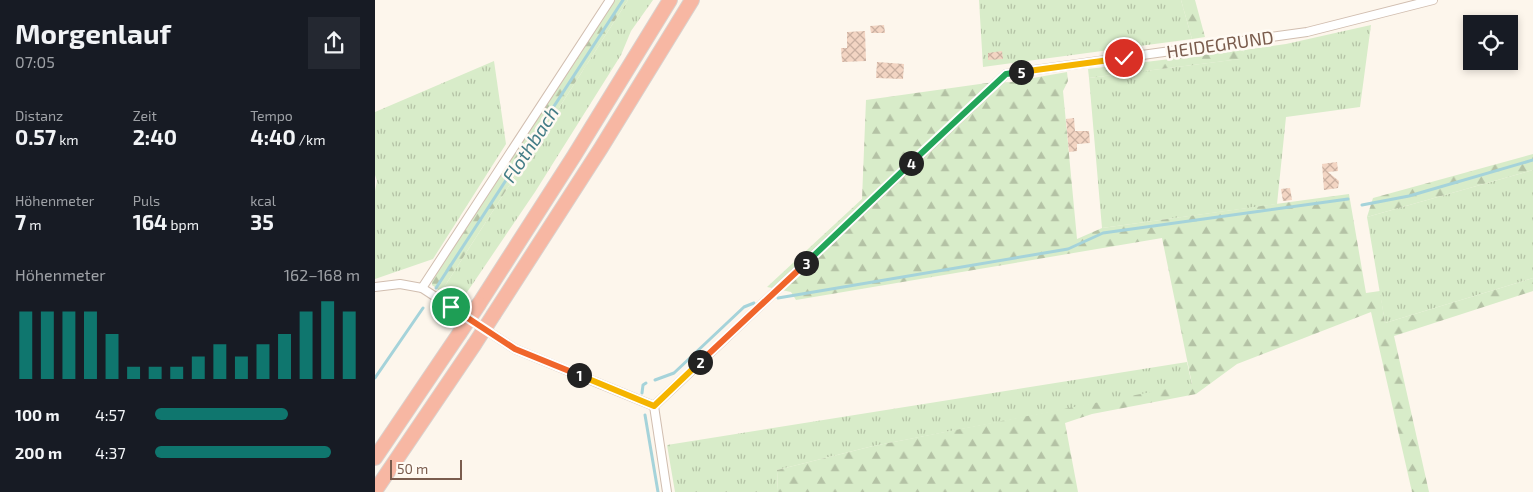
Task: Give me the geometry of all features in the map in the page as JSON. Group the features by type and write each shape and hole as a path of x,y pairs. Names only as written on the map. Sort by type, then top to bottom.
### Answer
{"highway":[{"path":"375,458 479,304 574,156 670,0"},
{"path":"375,491 474,345 601,148 692,0"}],"street":[{"path":"422,288 610,0"},
{"name":"HEIDEGRUND","path":"654,406 1006,74 1307,32 1433,0"},
{"path":"375,287 400,284 422,288 515,349 654,406 667,492"}],"green space":[{"path":"613,0 628,0 441,292 432,285 432,281"},
{"path":"628,0 653,0 631,31 621,55 535,192 457,307 441,292"},
{"path":"979,0 1181,0 1192,39 983,67"},
{"path":"1181,0 1195,0 1205,37 1192,39"},
{"path":"1371,25 1360,107 1286,117 1277,204 1102,228 1089,78 1240,59 1244,50 1286,44"},
{"path":"1244,50 1241,59 1089,78 1088,69"},
{"path":"494,61 506,144 433,259 375,279 375,191 377,181 375,175 375,112"},
{"path":"1067,72 1068,81 1063,91 1077,239 1102,228 1349,194 1366,293 1380,291 1385,323 1533,278 1533,291 1394,336 1429,492 1412,492 1371,312 1237,364 1196,394 1092,414 1065,423 1078,492 778,492 777,470 873,446 1192,384 1162,238 796,300 791,292 767,287 862,199 866,100 987,83 1011,82"},
{"path":"1533,154 1533,170 1367,217 1373,198"},
{"path":"1533,170 1533,278 1385,323 1367,217"},
{"path":"1187,362 1192,385 873,446 777,470 778,492 675,492 667,445"}],"building":[{"path":"884,25 885,33 871,33 870,26"},
{"path":"865,31 866,61 842,62 841,48 847,48 847,32"},
{"path":"1002,51 1003,59 988,60 988,53"},
{"path":"877,62 904,64 903,79 876,78"},
{"path":"1074,118 1075,131 1089,131 1090,143 1077,144 1077,151 1069,152 1066,119"},
{"path":"1337,162 1338,171 1328,172 1339,181 1338,188 1324,190 1322,164"},
{"path":"1290,188 1292,200 1283,201 1281,189"}],"waterway":[{"name":"Flothbach","path":"436,288 623,0"},
{"path":"1362,205 1409,196 1533,160"},
{"path":"778,298 1068,249 1103,233 1348,199"},
{"path":"655,380 674,373 744,307 754,303"},
{"name":"Flothbach","path":"375,378 423,308"},
{"path":"642,393 643,385 646,383"},
{"path":"645,415 658,492"}],"route":[{"path":"451,307 523,353 654,406 1006,74 1124,58"}]}
